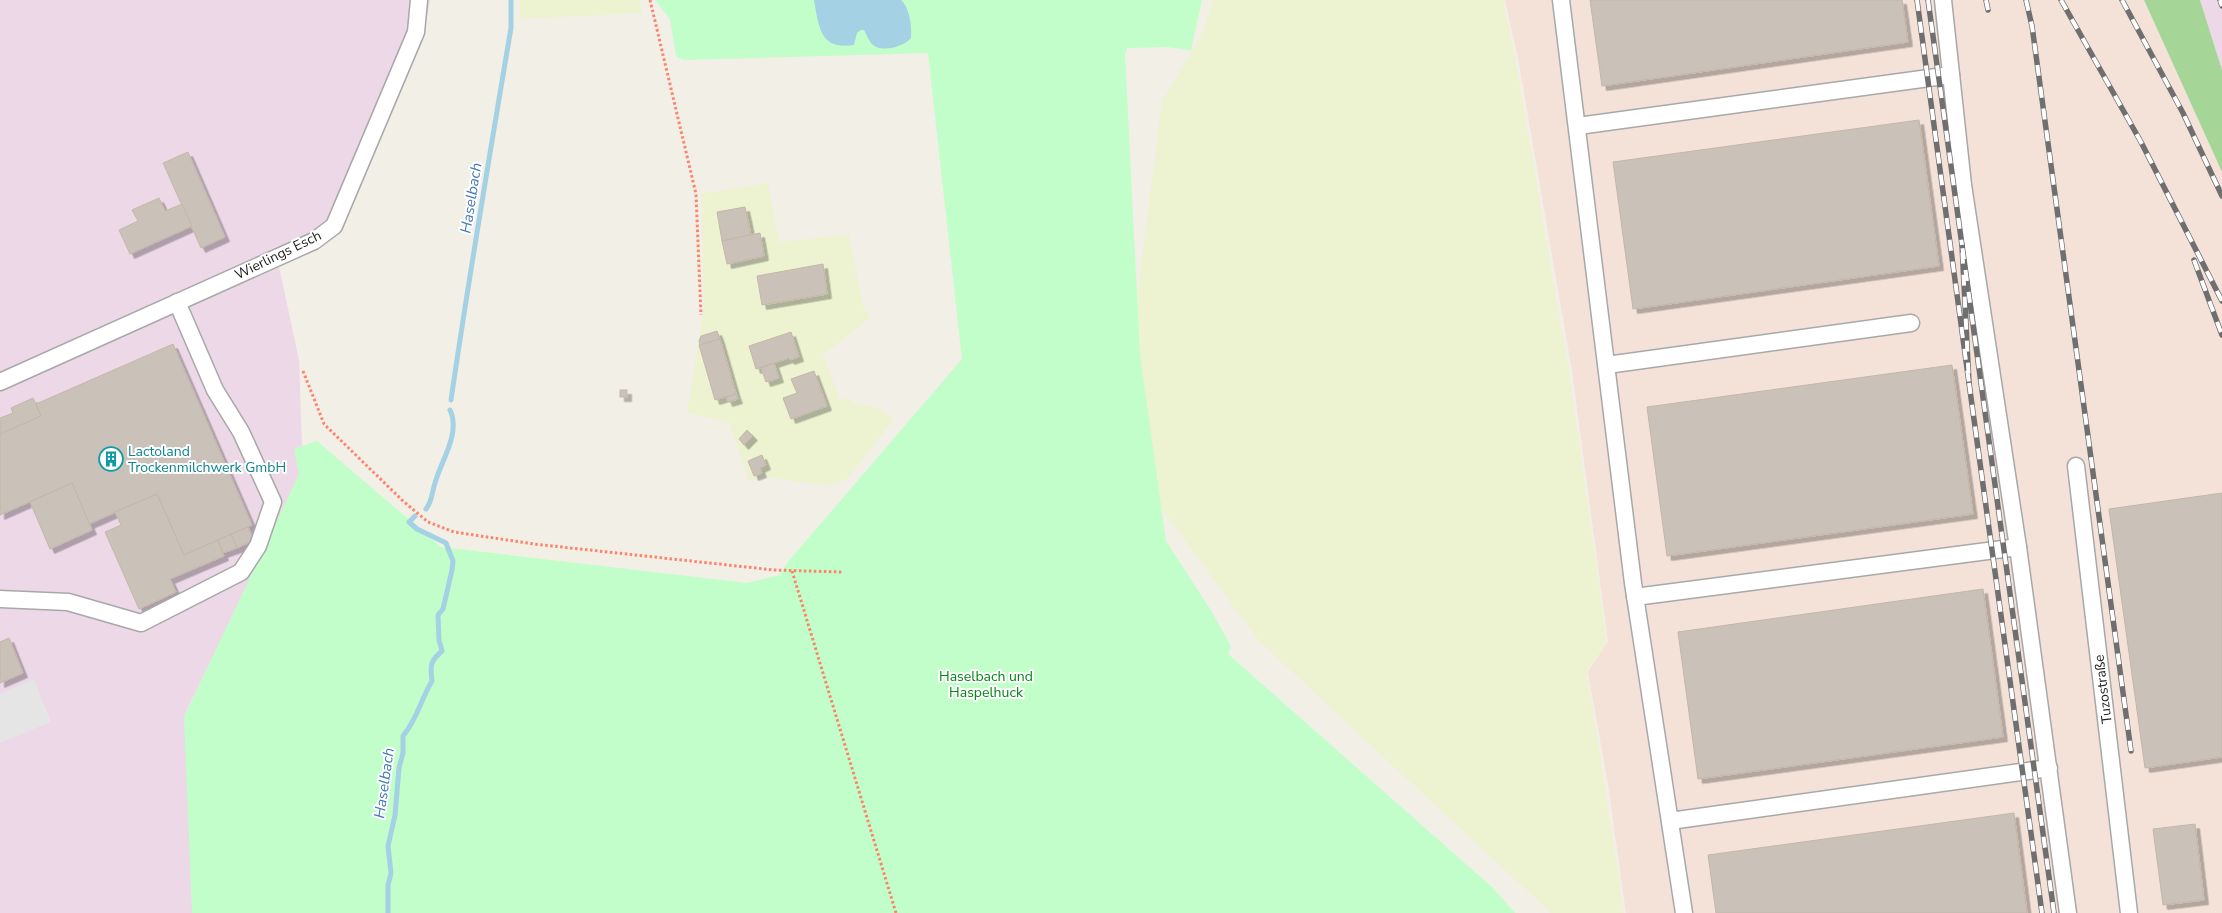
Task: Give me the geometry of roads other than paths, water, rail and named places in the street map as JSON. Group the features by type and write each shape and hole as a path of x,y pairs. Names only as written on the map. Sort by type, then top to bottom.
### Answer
{"street":[{"name":"Wierlings Esch","path":"0,382 314,241 334,226 416,32 420,0"},
{"path":"1561,0 1635,598 1684,913"},
{"path":"1943,0 1964,185 2018,547 2068,913"},
{"path":"1578,126 1951,75"},
{"path":"0,598 68,602 141,623 241,572 258,546 273,502 241,432 215,390 177,302"},
{"path":"1607,365 1911,323"},
{"name":"Tuzostraße","path":"2076,466 2130,913"},
{"path":"1635,598 2018,547"},
{"path":"1670,821 2049,768"}],"water":[{"path":"814,0 901,0 904,3 911,23 911,38 899,46 882,48 873,45 864,30 861,30 857,33 854,45 843,46 834,44 823,35"}],"waterway":[{"name":"Haselbach","path":"451,400 472,260 511,28 511,0"},
{"name":"Haselbach","path":"426,509 431,500 434,486 452,437 453,419 450,410"},
{"name":"Haselbach","path":"388,913 388,885 391,873 388,846 395,815 399,768 403,753 403,736 412,723 432,681 431,668 433,661 442,651 439,640 438,615 443,609 453,561 446,543 417,529 409,522 415,516"}],"railway":[{"path":"1917,0 1969,383 1962,245 2054,913"},
{"path":"1928,0 1962,245"},
{"path":"1986,0 1988,10"},
{"path":"2026,0 2032,26 2131,751"},
{"path":"2061,0 2141,142 2222,301"},
{"path":"2122,0 2183,113 2222,196"},
{"path":"2220,0 2222,6"},
{"path":"2194,260 2222,335"},
{"path":"1969,383 2042,913"}],"place":[{"name":"Lactoland Trockenmilchwerk GmbH","path":"111,459"}],"park label":[{"name":"Haselbach und Haspelhuck","path":"986,684"}]}
